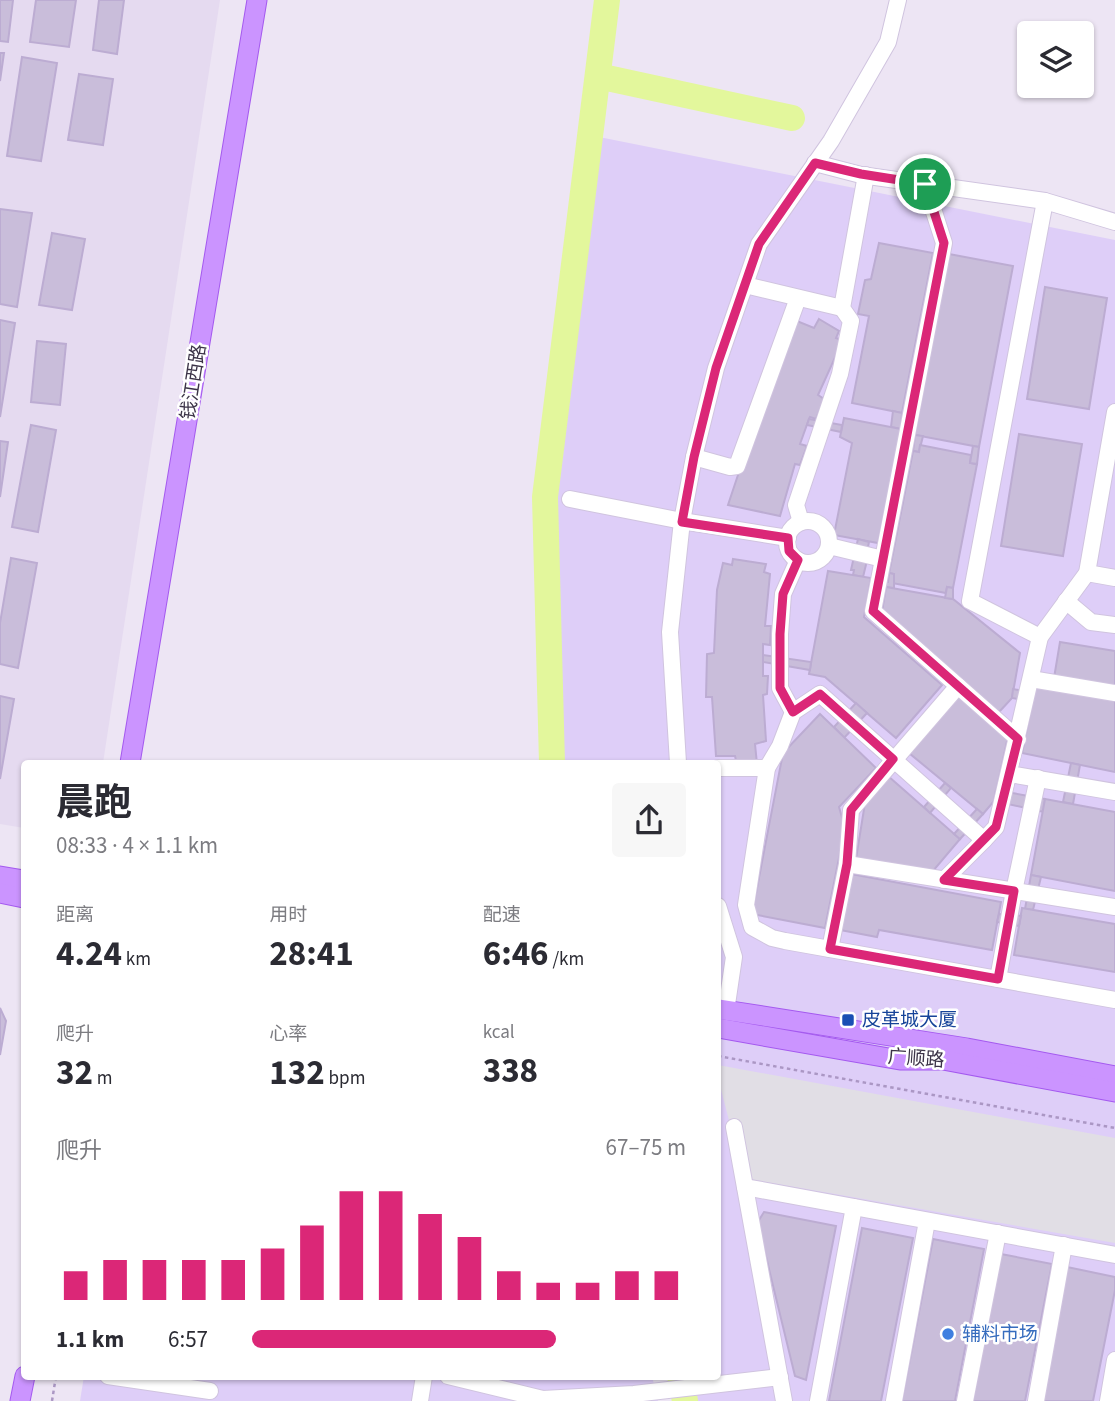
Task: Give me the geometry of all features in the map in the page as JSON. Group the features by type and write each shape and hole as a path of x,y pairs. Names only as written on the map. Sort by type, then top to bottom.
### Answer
{"main road":[{"name":"钱江西路","path":"130,760 257,0"},
{"path":"0,876 21,880"},
{"path":"0,893 21,897"},
{"name":"广顺路","path":"721,1016 967,1048 1115,1076"},
{"name":"广顺路","path":"721,1016 901,1060 943,1060 1115,1092"},
{"path":"20,1401 24,1380"}],"street":[{"path":"678,760 670,632 682,522 694,457 716,368 759,244 831,141 888,42 898,0"},
{"path":"815,163 866,175 1045,201 1115,222"},
{"path":"842,308 866,175"},
{"path":"925,184 944,243 873,611 1018,739"},
{"path":"1040,637 970,601 1045,201"},
{"path":"745,285 842,308 851,321 839,374 796,505 801,522"},
{"path":"694,457 730,467 737,466 798,298"},
{"path":"944,880 996,827 1040,637 1087,573 1115,412"},
{"path":"570,499 682,522 788,538"},
{"path":"808,521 822,526 826,531 829,546 823,557 817,561 804,563 789,551 790,531 801,522 808,521"},
{"path":"829,546 883,559"},
{"path":"793,712 780,688 780,634 783,594 798,560"},
{"path":"1087,573 1115,578"},
{"path":"1066,601 1091,622 1115,625"},
{"path":"1031,679 1115,693"},
{"path":"830,949 847,864 851,810 958,686"},
{"path":"984,840 820,694 793,712 780,746 767,768 746,905 752,927 772,938 1115,1000"},
{"path":"721,768 767,768"},
{"path":"1010,774 1115,792"},
{"path":"998,979 1038,778"},
{"path":"847,864 1115,907"},
{"path":"721,916 734,957 721,1012"},
{"path":"734,1127 784,1401"},
{"path":"746,1188 1115,1255"},
{"path":"818,1401 854,1207"},
{"path":"894,1401 927,1220"},
{"path":"965,1401 998,1233"},
{"path":"1036,1401 1064,1245"},
{"path":"1108,1401 1115,1360"},
{"path":"464,1380 543,1400 634,1394 780,1377"},
{"path":"139,1380 210,1389"},
{"path":"420,1401 423,1380"}],"path":[{"path":"721,1057 1115,1128"},
{"path":"52,1401 55,1380"}],"shaded area":[{"path":"0,0 220,0 103,760 21,760 21,828 0,824"},
{"path":"599,137 1115,240 1115,1401 681,1401 673,1380 721,1380 721,760 541,760 543,510"},
{"path":"721,1066 1115,1138 1115,1243 744,1178 721,1090"},
{"path":"83,1380 653,1380 658,1401 80,1401"}],"building":[{"path":"0,0 13,0 8,42 0,41"},
{"path":"36,0 76,0 69,47 30,42"},
{"path":"99,0 124,0 117,54 93,50"},
{"path":"0,53 4,53 0,81"},
{"path":"22,57 57,63 41,161 7,156"},
{"path":"79,74 113,79 103,145 68,140"},
{"path":"0,209 32,213 17,307 0,304"},
{"path":"52,233 85,239 72,310 39,305"},
{"path":"879,243 933,253 902,413 852,403 869,316 858,314 865,280 871,279"},
{"path":"949,254 1013,266 979,447 915,435"},
{"path":"1045,287 1107,298 1089,409 1027,399"},
{"path":"819,319 839,331 836,338 843,340 818,395 824,399 816,419 810,417 800,444 807,446 800,465 795,464 780,516 728,505 797,321 814,328"},
{"path":"0,320 15,323 0,417"},
{"path":"37,341 66,344 60,405 31,402"},
{"path":"893,411 902,413 901,429 891,427"},
{"path":"844,418 901,429 878,543 834,535 852,443 840,437"},
{"path":"809,419 842,425 841,432 807,425"},
{"path":"31,425 56,430 38,532 12,527"},
{"path":"1019,434 1082,444 1063,556 1001,546"},
{"path":"915,435 923,436 919,452 913,451"},
{"path":"0,441 8,442 0,497"},
{"path":"920,445 971,455 970,463 977,464 953,588 947,587 946,593 892,583 894,574 889,573 913,451 919,452"},
{"path":"973,446 979,447 977,464 970,463"},
{"path":"858,539 869,542 870,548 863,577 853,575 854,570 851,570"},
{"path":"11,558 37,563 18,668 0,664 0,623"},
{"path":"733,559 766,564 764,572 770,574 765,626 771,626 770,645 763,644 763,676 768,676 767,694 763,695 766,741 755,744 757,764 737,765 735,756 716,756 712,697 706,697 707,654 714,653 717,590 723,563 732,565"},
{"path":"828,571 871,578 864,617 942,685 896,738 825,677 809,674"},
{"path":"889,573 894,574 894,588 886,587 885,593 869,590 871,580 888,582"},
{"path":"886,587 953,599 1020,653 1012,698 999,712 882,611"},
{"path":"947,587 953,588 953,599 945,598"},
{"path":"1060,642 1115,651 1115,688 1054,678"},
{"path":"763,655 811,662 810,670 763,662"},
{"path":"1036,685 1115,701 1115,772 1022,753"},
{"path":"1013,689 1034,693 1032,701 1012,698"},
{"path":"957,695 1008,737 994,801 983,814 909,753"},
{"path":"0,696 14,699 0,779"},
{"path":"856,703 867,713 844,738 834,727"},
{"path":"820,714 876,768 839,807 845,828 825,928 752,914 783,753"},
{"path":"1071,763 1080,765 1073,804 1063,802"},
{"path":"888,776 960,839 933,871 856,859 865,803"},
{"path":"945,783 951,788 930,813 924,807"},
{"path":"996,790 1045,799 1044,812 994,801"},
{"path":"1045,799 1115,812 1115,891 1031,875"},
{"path":"977,809 983,814 960,839 954,834"},
{"path":"851,874 1001,902 992,950 879,930 877,937 840,930"},
{"path":"1031,875 1041,877 1033,910 1025,909"},
{"path":"1022,908 1115,924 1115,972 1014,955"},
{"path":"999,914 1021,916 1019,926 997,922"},
{"path":"0,1008 6,1021 0,1055"},
{"path":"764,1212 836,1226 806,1380 795,1376 759,1228 759,1220"},
{"path":"862,1228 913,1238 881,1401 829,1401"},
{"path":"933,1239 984,1249 955,1401 902,1401"},
{"path":"1001,1254 1052,1264 1025,1401 973,1401"},
{"path":"1067,1267 1115,1277 1115,1290 1093,1401 1040,1401"}],"waterway":[{"path":"552,760 545,497 607,0"},
{"path":"598,76 792,118"},
{"path":"681,1380 685,1401"}],"place":[{"name":"皮革城大厦","path":"848,1020"},
{"name":"辅料市场","path":"948,1334"}],"route":[{"path":"815,163 861,174 925,184 944,243 873,611 1018,739 996,827 944,880 1014,891 998,979 830,949 847,864 851,810 893,759 820,694 793,712 780,688 783,594 798,560 789,551 788,538 682,522 694,457 716,368 759,244 815,163"}]}
